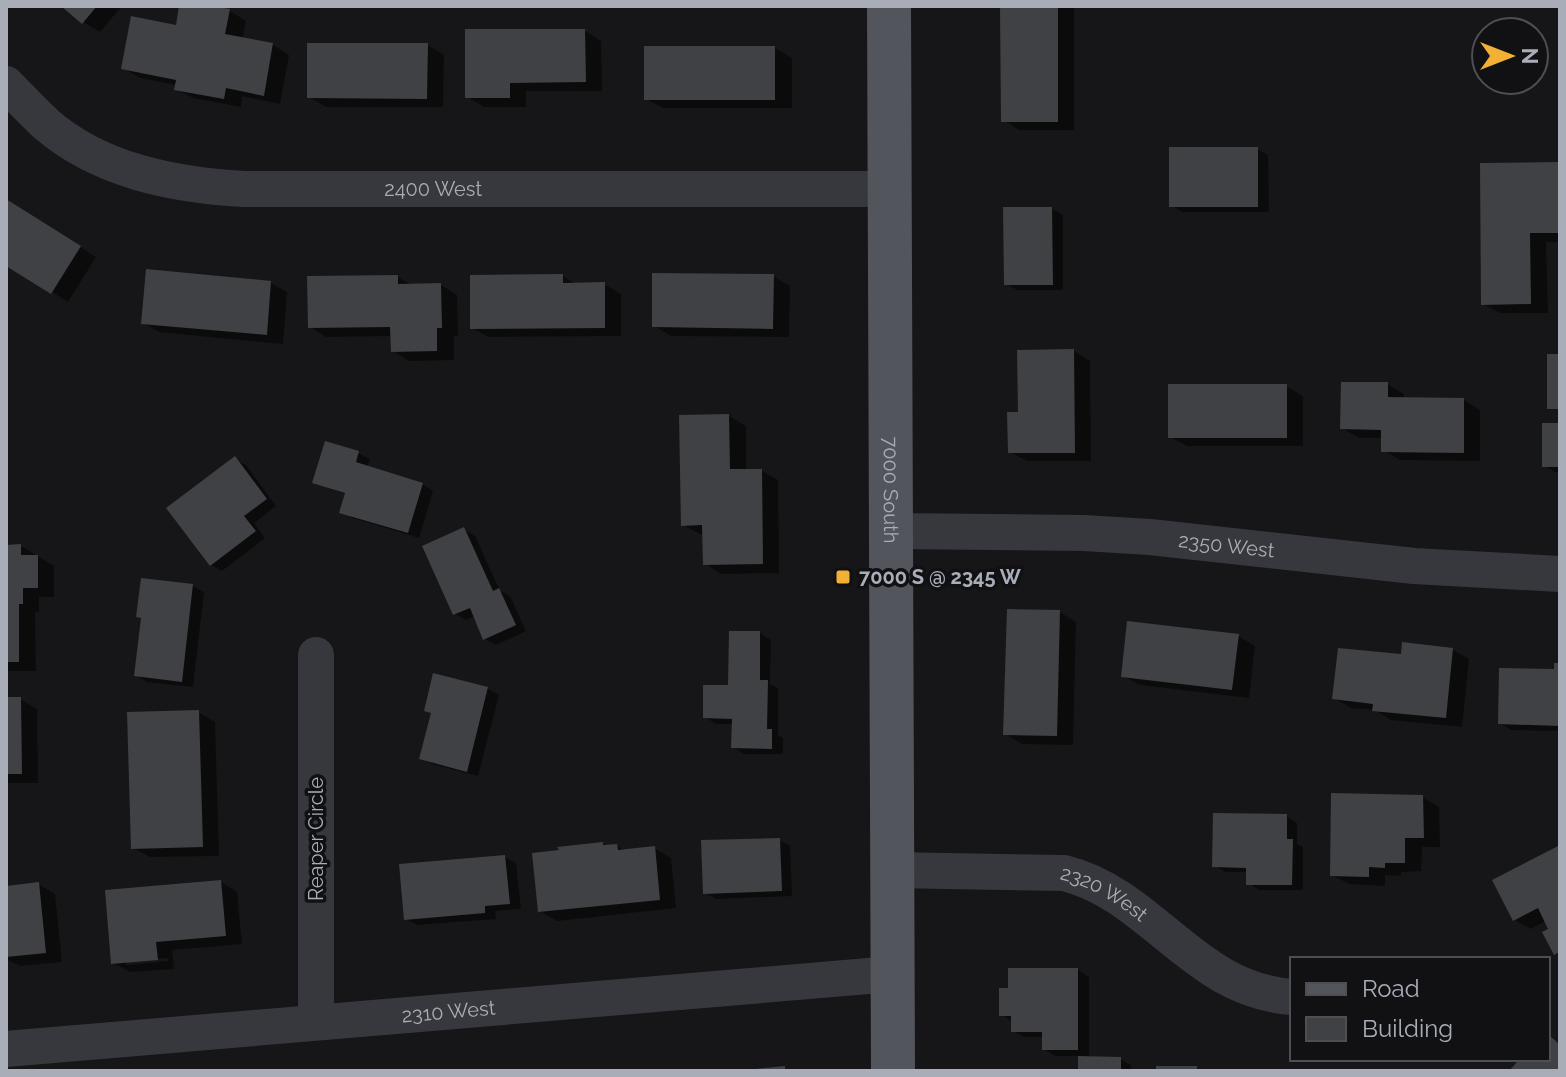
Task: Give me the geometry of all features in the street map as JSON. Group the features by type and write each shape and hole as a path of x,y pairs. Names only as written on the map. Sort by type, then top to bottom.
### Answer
{"main road":[{"name":"7000 South","path":"889,6 893,1071"}],"street":[{"name":"2400 West","path":"6,84 48,125 95,156 146,175 198,186 244,189 889,189"},
{"name":"2350 West","path":"891,531 1084,533 1150,537 1414,566 1560,574"},
{"name":"Reaper Circle","path":"316,655 316,1022"},
{"name":"2320 West","path":"891,870 1064,873 1088,879 1110,891 1224,978 1249,989 1290,997"},
{"name":"2310 West","path":"6,1049 892,974"}],"building":[{"path":"61,6 97,6 82,24"},
{"path":"179,6 230,9 225,34 273,43 264,96 226,88 224,99 174,90 176,80 121,69 131,16 176,25"},
{"path":"1000,6 1058,6 1058,122 1001,122"},
{"path":"465,29 585,29 586,82 510,83 510,98 465,98"},
{"path":"307,43 428,43 427,99 307,98"},
{"path":"644,46 775,46 775,100 644,100"},
{"path":"1169,147 1258,147 1258,207 1169,207"},
{"path":"1560,162 1560,233 1530,233 1531,304 1481,305 1480,163"},
{"path":"6,199 81,246 51,294 6,266"},
{"path":"1003,207 1052,207 1053,285 1004,285"},
{"path":"146,269 271,281 267,335 141,324"},
{"path":"652,273 774,274 773,329 652,327"},
{"path":"563,274 563,283 605,282 605,328 470,329 470,275"},
{"path":"398,275 398,284 441,283 442,328 437,328 437,351 391,352 390,327 308,328 307,276"},
{"path":"1074,349 1075,453 1008,453 1007,412 1018,412 1017,350"},
{"path":"1547,354 1560,354 1560,409 1547,409"},
{"path":"1341,382 1388,382 1388,397 1464,398 1464,453 1381,452 1381,430 1340,429"},
{"path":"1168,384 1287,384 1287,438 1168,438"},
{"path":"729,414 730,469 762,469 763,564 703,565 702,525 681,526 679,415"},
{"path":"1542,423 1560,423 1560,467 1542,467"},
{"path":"325,441 359,451 356,462 423,483 408,533 339,513 345,493 312,483"},
{"path":"235,456 267,499 244,516 256,531 210,566 166,508"},
{"path":"464,527 493,591 499,588 516,625 483,640 470,608 453,615 422,546"},
{"path":"21,544 21,555 38,555 38,588 23,588 23,604 19,604 19,662 6,662 6,545"},
{"path":"141,578 193,584 182,682 134,676 141,618 136,617"},
{"path":"1007,609 1060,610 1057,736 1003,735"},
{"path":"1127,621 1239,634 1232,690 1121,677"},
{"path":"729,631 760,631 760,680 768,680 767,729 772,729 772,749 731,748 732,719 703,718 703,685 728,685"},
{"path":"1402,642 1453,648 1446,718 1372,711 1373,704 1332,699 1338,648 1401,654"},
{"path":"1554,663 1560,663 1560,726 1498,724 1499,668 1554,669"},
{"path":"433,673 488,687 467,772 419,759 431,713 424,711"},
{"path":"6,697 21,697 22,774 6,774"},
{"path":"199,710 203,847 131,849 127,712"},
{"path":"1331,793 1423,795 1424,838 1405,838 1405,863 1385,863 1385,868 1369,867 1369,877 1330,876"},
{"path":"1213,813 1287,814 1287,839 1293,839 1292,885 1246,885 1246,868 1212,867"},
{"path":"780,838 782,891 703,894 701,840"},
{"path":"603,842 603,845 617,844 618,850 655,846 660,900 538,912 532,853"},
{"path":"1560,845 1560,952 1554,955 1542,932 1548,929 1538,908 1513,921 1492,880"},
{"path":"505,855 510,904 485,906 485,913 404,920 399,864"},
{"path":"221,880 226,936 156,942 158,960 111,964 105,890"},
{"path":"39,882 46,953 6,957 6,886"},
{"path":"1008,968 1078,968 1078,1050 1042,1050 1042,1032 1011,1032 1011,1016 999,1016 999,988 1008,988"},
{"path":"1550,1036 1560,1045 1560,1071 1509,1071 1517,1062 1550,1061"},
{"path":"1078,1056 1121,1057 1121,1071 1078,1071"},
{"path":"785,1066 785,1071 755,1071 755,1069"},
{"path":"1156,1066 1197,1066 1197,1071 1156,1071"}],"place":[{"name":"7000 S @ 2345 W","path":"843,577"}]}
